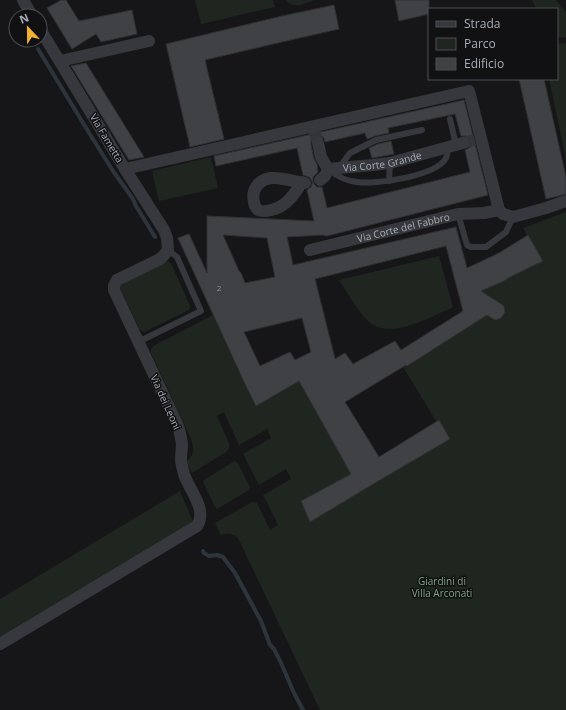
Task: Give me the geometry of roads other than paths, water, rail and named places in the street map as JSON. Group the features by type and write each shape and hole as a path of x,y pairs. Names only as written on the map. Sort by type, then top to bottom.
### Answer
{"street":[{"name":"Via Fametta","path":"48,41 125,169 164,230 167,238 168,250"},
{"path":"60,60 149,41"},
{"path":"125,169 470,91 479,139 499,210 503,214 513,217 566,201"},
{"name":"Via Corte Grande","path":"318,143 321,157 334,168 390,162 456,145"},
{"path":"320,180 334,168"},
{"name":"Via Corte del Fabbro","path":"310,250 458,214 484,213 499,210"},
{"name":"Via dei Leoni","path":"0,644 191,530 200,522 201,515 199,505 184,475 182,467 182,444 180,432 114,290 117,280 160,259 168,250"}],"lane":[{"path":"422,130 376,140 350,153 334,168 336,175 359,183 389,181 419,175 435,169 442,164 456,145 450,119"},
{"path":"389,181 390,162"},
{"path":"458,214 467,245 471,247 486,247 506,232 513,217"},
{"path":"138,342 201,311 177,257 168,250"}],"waterway":[{"path":"38,49 113,171 133,199 155,237"},
{"path":"203,551 209,556 217,555 223,557 235,573 261,621 270,645 274,649 303,710"}],"tunnel":[{"path":"314,129 318,143"},
{"path":"463,143 477,139"}],"park label":[{"name":"Giardini di Villa Arconati","path":"442,586"}]}
